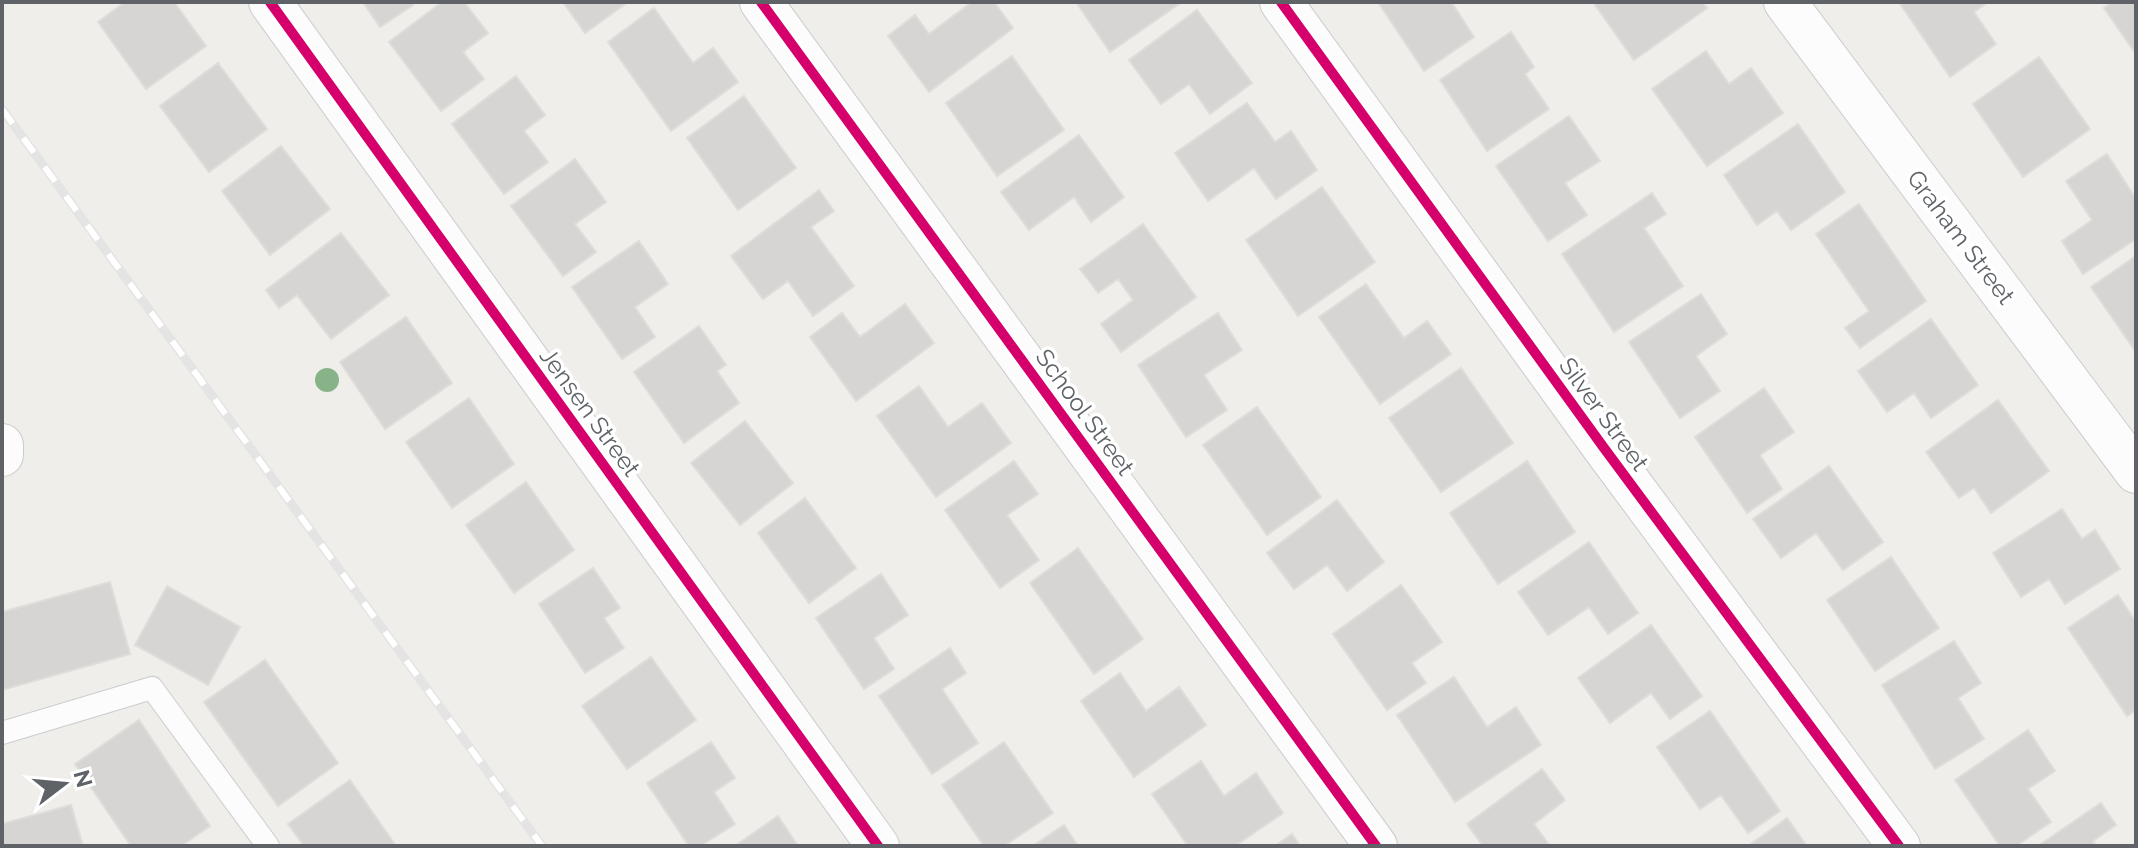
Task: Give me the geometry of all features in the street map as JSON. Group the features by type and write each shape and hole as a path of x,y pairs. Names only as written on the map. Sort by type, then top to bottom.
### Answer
{"street":[{"name":"Jensen Street","path":"270,2 878,846"},
{"name":"School Street","path":"761,2 1376,846"},
{"name":"Silver Street","path":"1281,2 1613,461 1899,846"},
{"name":"Graham Street","path":"1785,2 2136,472"},
{"path":"2,445 2,455"}],"lane":[{"path":"2,733 152,688 268,846"}],"building":[{"path":"125,2 174,2 206,46 146,89 98,22"},
{"path":"363,2 411,2 413,5 380,27"},
{"path":"442,2 464,2 488,33 463,52 484,79 441,111 389,42"},
{"path":"563,2 628,2 585,33"},
{"path":"972,2 994,2 1013,28 929,92 888,36 915,15 929,34"},
{"path":"1076,2 1182,2 1110,52"},
{"path":"1378,2 1453,2 1474,37 1424,71"},
{"path":"1593,2 1702,2 1707,8 1634,60"},
{"path":"1906,2 1988,2 1974,12 1996,44 1950,77 1901,5"},
{"path":"2112,2 2136,2 2136,47 2133,50 2104,8"},
{"path":"654,8 693,63 713,48 738,82 671,131 608,42"},
{"path":"1197,10 1252,83 1210,114 1189,84 1161,104 1129,60"},
{"path":"1511,32 1534,67 1525,74 1549,109 1487,151 1440,80"},
{"path":"1706,51 1729,84 1751,68 1783,113 1707,166 1652,89"},
{"path":"1012,56 1064,130 997,176 946,103"},
{"path":"2039,57 2090,129 2023,177 1973,104"},
{"path":"218,63 267,129 209,172 160,106"},
{"path":"516,76 545,115 524,131 548,162 504,194 452,124"},
{"path":"744,96 796,168 738,210 687,138"},
{"path":"1247,103 1275,142 1291,131 1317,170 1276,199 1254,168 1208,201 1175,153"},
{"path":"1569,116 1600,161 1565,183 1587,215 1548,241 1496,166"},
{"path":"1798,124 1845,192 1791,230 1777,211 1757,225 1724,175"},
{"path":"1079,135 1124,197 1091,222 1074,197 1029,230 1001,192"},
{"path":"281,146 330,209 270,255 222,191"},
{"path":"2107,154 2136,199 2136,239 2083,274 2062,241 2092,220 2066,181"},
{"path":"575,159 606,202 575,224 596,252 563,276 511,206"},
{"path":"1322,187 1375,262 1298,316 1246,240"},
{"path":"819,190 834,211 811,227 854,286 813,316 788,281 763,299 731,256"},
{"path":"1652,193 1666,214 1644,228 1683,286 1614,332 1562,254"},
{"path":"1859,204 1926,301 1860,348 1845,328 1869,311 1816,234"},
{"path":"1143,224 1196,297 1121,352 1101,324 1133,300 1118,279 1098,293 1080,269"},
{"path":"341,233 389,295 331,339 297,295 279,308 266,290"},
{"path":"639,241 668,284 635,307 655,337 622,359 572,287"},
{"path":"2136,256 2136,352 2091,287"},
{"path":"1366,284 1404,338 1427,321 1451,354 1380,404 1319,317"},
{"path":"1701,294 1727,334 1696,356 1720,391 1680,418 1629,342"},
{"path":"905,304 934,343 856,401 810,337 842,313 860,337"},
{"path":"1218,313 1242,350 1204,375 1227,410 1186,437 1138,365"},
{"path":"406,317 452,383 385,429 340,362"},
{"path":"1931,319 1978,385 1931,418 1914,393 1887,412 1858,371"},
{"path":"699,326 726,365 717,371 739,403 684,443 634,372"},
{"path":"1461,368 1513,443 1441,492 1389,418"},
{"path":"919,386 948,427 982,403 1011,443 936,497 877,416"},
{"path":"1764,388 1794,432 1760,455 1782,489 1747,513 1695,437"},
{"path":"469,398 514,464 452,508 406,442"},
{"path":"1998,400 2049,471 1991,513 1974,488 1959,498 1926,452"},
{"path":"1257,407 1321,497 1267,535 1203,445"},
{"path":"745,421 793,483 740,525 691,463"},
{"path":"1014,461 1038,494 1007,515 1039,560 1000,588 945,510"},
{"path":"1527,461 1575,532 1498,584 1450,513"},
{"path":"1829,466 1883,542 1843,570 1816,533 1781,558 1753,519"},
{"path":"526,482 574,550 514,593 466,525"},
{"path":"805,498 856,568 809,603 758,533"},
{"path":"1337,500 1384,562 1347,591 1327,565 1294,589 1267,553"},
{"path":"2062,509 2082,539 2095,530 2120,569 2065,604 2049,579 2021,597 1993,553"},
{"path":"1589,542 1638,613 1608,634 1589,607 1548,635 1518,592"},
{"path":"1078,548 1143,639 1094,674 1030,583"},
{"path":"1891,557 1939,628 1875,671 1827,600"},
{"path":"593,568 620,608 604,618 624,648 585,673 539,604"},
{"path":"881,574 908,615 874,638 894,669 864,689 816,618"},
{"path":"110,582 130,654 2,690 2,612"},
{"path":"1401,585 1442,642 1412,663 1426,683 1387,710 1333,634"},
{"path":"167,586 240,627 208,685 135,645"},
{"path":"2118,595 2136,622 2136,710 2127,716 2068,628"},
{"path":"1651,625 1702,696 1670,719 1651,693 1610,723 1578,678"},
{"path":"1954,641 1981,683 1958,698 1984,739 1935,769 1882,685"},
{"path":"950,648 966,673 942,689 978,743 932,774 879,696"},
{"path":"651,657 696,720 627,769 582,706"},
{"path":"265,660 338,763 278,806 204,702"},
{"path":"1120,673 1146,711 1179,687 1206,725 1134,777 1081,701"},
{"path":"1454,677 1487,727 1516,707 1541,745 1455,802 1397,715"},
{"path":"1710,711 1780,811 1748,833 1721,795 1700,809 1657,747"},
{"path":"139,720 210,826 181,846 131,846 75,764"},
{"path":"2028,730 2055,771 2028,789 2051,822 2016,846 2000,846 1955,780"},
{"path":"711,742 735,778 714,792 735,824 700,846 689,846 647,783"},
{"path":"1004,742 1053,813 1004,846 984,846 942,785"},
{"path":"1201,761 1224,796 1256,773 1283,813 1235,846 1188,846 1152,794"},
{"path":"1542,769 1565,800 1534,824 1550,846 1483,846 1467,824"},
{"path":"350,780 396,846 304,846 288,824"},
{"path":"2101,803 2116,825 2093,841 2096,846 2038,846"},
{"path":"71,805 83,846 2,846 2,824"},
{"path":"778,816 798,846 735,846"},
{"path":"1787,818 1807,846 1748,846"},
{"path":"1064,825 1078,846 1033,846"},
{"path":"1292,834 1300,846 1275,846"}],"railway":[{"path":"2,109 542,846"}],"cycle path":[{"path":"270,2 878,846"},
{"path":"761,2 1376,846"},
{"path":"1281,2 1604,448 1899,846"}]}
